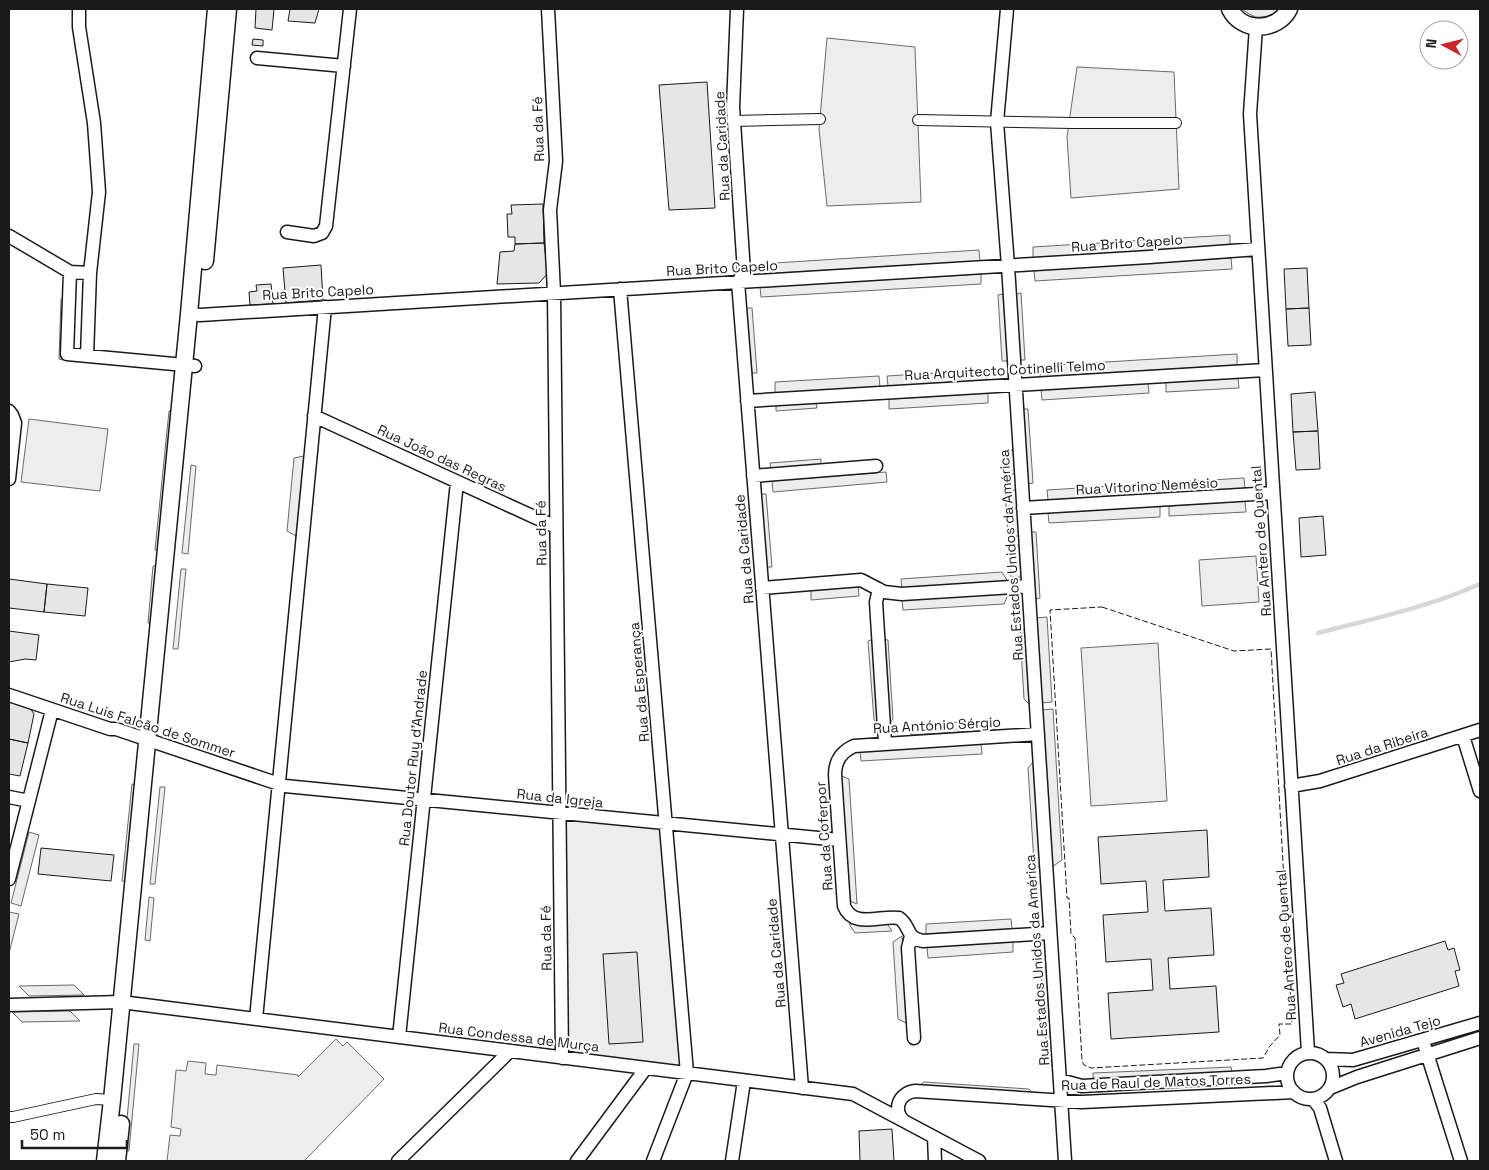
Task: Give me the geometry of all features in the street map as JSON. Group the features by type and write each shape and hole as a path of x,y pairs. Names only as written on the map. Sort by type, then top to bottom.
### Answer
{"street":[{"path":"79,9 79,27 94,123 99,192 90,272 87,356"},
{"path":"195,314 216,9"},
{"path":"117,1161 127,1002 195,314 228,9"},
{"path":"287,232 314,236 322,233 326,226 350,9"},
{"name":"Rua da Fé","path":"548,9 556,161 550,210 554,293 562,1058"},
{"name":"Rua da Caridade","path":"737,9 733,106 744,272 738,282 802,1088"},
{"name":"Rua Estados Unidos da América","path":"1007,9 997,122 1016,385 1065,1161"},
{"path":"1230,9 1238,20 1246,25 1256,27 1278,22 1289,9"},
{"name":"Rua Antero de Quental","path":"1256,27 1250,114 1308,1052"},
{"path":"257,58 344,66"},
{"path":"734,121 820,119"},
{"path":"918,120 1176,123"},
{"path":"9,236 70,272 90,272"},
{"name":"Rua Brito Capelo","path":"195,314 1008,266 1258,249"},
{"path":"70,272 67,354 190,366"},
{"name":"Rua da Esperança","path":"620,289 687,1072"},
{"path":"256,1019 325,307"},
{"name":"Rua Arquitecto Cotinelli Telmo","path":"748,401 1265,370"},
{"path":"9,411 15,423 9,479"},
{"name":"Rua João das Regras","path":"314,416 556,528"},
{"path":"753,476 876,466"},
{"name":"Rua Doutor Ruy d'Andrade","path":"399,1037 457,482"},
{"name":"Rua Vitorino Nemésio","path":"1023,508 1273,493"},
{"path":"762,588 858,580 893,594 1028,586"},
{"path":"879,590 876,602 885,743"},
{"name":"Rua Luis Falcão de Sommer","path":"9,695 279,784"},
{"path":"9,879 52,710"},
{"name":"Rua da Ribeira","path":"1291,786 1320,781 1480,730"},
{"name":"Rua António Sérgio","path":"842,754 854,746 1038,734"},
{"path":"1463,736 1480,791"},
{"name":"Rua da Coferpor","path":"842,754 838,760 835,775 844,906 849,916 859,920 899,918 905,924 911,936"},
{"name":"Rua da Igreja","path":"279,784 839,840"},
{"path":"9,796 29,802"},
{"path":"914,1038 908,948 911,936 923,941 1050,933"},
{"path":"104,1161 127,1002"},
{"name":"Rua Condessa de Murça","path":"9,1005 127,1002 854,1094 980,1161"},
{"name":"Avenida Tejo","path":"1326,1059 1353,1060 1480,1023"},
{"path":"1330,1088 1333,1078 1332,1068 1326,1059 1318,1054 1308,1052 1298,1056 1290,1063 1287,1073 1288,1083 1294,1092 1302,1098 1313,1099 1322,1095 1330,1088 1357,1077 1480,1038"},
{"path":"1423,1040 1461,1161"},
{"path":"398,1161 510,1051"},
{"path":"577,1161 646,1068"},
{"path":"653,1161 687,1072"},
{"name":"Rua de Raul de Matos Torres","path":"1060,1080 1082,1086 1266,1076 1287,1073"},
{"path":"732,1161 744,1081"},
{"name":"Rua de Raul de Matos Torres","path":"906,1122 902,1120 898,1113 898,1103 902,1096 910,1091 1082,1102 1294,1092"},
{"path":"9,1116 13,1117 96,1099 112,1100"},
{"path":"1313,1099 1320,1108 1336,1161"},
{"path":"934,1137 935,1161"}],"shaded area":[{"path":"1242,9 1280,9 1272,15 1256,17"},
{"path":"827,38 915,47 921,202 827,206 819,129"},
{"path":"1077,67 1174,72 1179,189 1071,198 1067,137"},
{"path":"1230,235 1230,246 1033,258 1033,247"},
{"path":"979,250 980,261 760,274 759,264"},
{"path":"1231,258 1232,269 1035,281 1034,270"},
{"path":"981,274 981,284 761,297 760,287"},
{"path":"1021,293 1025,360 1020,360 1016,294"},
{"path":"1003,294 1008,361 1002,361 998,295"},
{"path":"61,299 65,300 63,360 59,359"},
{"path":"746,308 752,308 757,373 752,373"},
{"path":"1237,354 1237,365 1040,377 1040,366"},
{"path":"986,370 987,380 888,386 887,376"},
{"path":"879,376 880,387 775,393 775,382"},
{"path":"1238,378 1239,388 1166,392 1166,382"},
{"path":"1148,383 1149,393 1042,400 1041,389"},
{"path":"988,393 988,403 889,409 889,399"},
{"path":"816,403 817,408 776,411 776,405"},
{"path":"1023,409 1028,409 1033,483 1028,484"},
{"path":"169,411 174,412 160,551 155,550"},
{"path":"29,419 108,429 100,491 21,482"},
{"path":"1013,450 1015,474 1004,474 1003,451"},
{"path":"304,456 296,536 287,531 294,458"},
{"path":"821,459 821,465 771,469 770,463"},
{"path":"191,465 196,466 188,554 182,553"},
{"path":"886,472 887,482 773,492 772,481"},
{"path":"1244,478 1245,489 1048,500 1047,490"},
{"path":"1005,490 1016,490 1019,536 1008,537"},
{"path":"761,494 766,494 772,567 767,567"},
{"path":"1245,501 1246,512 1169,516 1169,506"},
{"path":"1160,506 1160,517 1049,523 1048,513"},
{"path":"1031,532 1036,532 1040,598 1035,599"},
{"path":"1019,545 1021,577 1011,577 1009,546"},
{"path":"1256,556 1259,602 1202,606 1199,560"},
{"path":"153,566 159,566 153,624 148,623"},
{"path":"181,569 186,569 178,649 173,649"},
{"path":"1002,572 1008,582 902,589 901,579"},
{"path":"858,585 859,596 811,600 811,589"},
{"path":"1009,593 1004,604 903,610 902,600"},
{"path":"1047,617 1052,702 1042,703 1036,618"},
{"path":"1025,628 1029,704 1024,699 1020,633"},
{"path":"873,639 879,725 874,720 868,641"},
{"path":"883,639 888,640 893,719 889,724"},
{"path":"1158,643 1167,801 1091,806 1081,648"},
{"path":"1053,709 1062,860 1052,867 1042,710"},
{"path":"994,720 995,730 911,735 910,725"},
{"path":"981,744 982,754 861,761 860,751"},
{"path":"1033,762 1040,868 1034,863 1028,768"},
{"path":"839,775 849,779 857,904 847,900"},
{"path":"132,784 137,785 128,882 122,881"},
{"path":"160,787 165,787 155,884 150,884"},
{"path":"559,813 666,823 687,1073 562,1058"},
{"path":"29,832 39,835 21,906 11,903"},
{"path":"149,897 154,898 150,941 145,940"},
{"path":"9,912 19,914 9,953"},
{"path":"1011,919 1012,929 926,934 926,924"},
{"path":"886,922 892,931 855,933 849,924"},
{"path":"902,936 908,1024 898,1019 893,942"},
{"path":"1013,942 1013,952 928,958 927,947"},
{"path":"1046,966 1052,1066 1047,1061 1041,971"},
{"path":"74,985 84,995 29,996 19,986"},
{"path":"70,1011 80,1021 22,1022 12,1012"},
{"path":"336,1039 343,1046 347,1042 384,1079 304,1161 167,1161 170,1135 180,1136 181,1129 171,1127 176,1070 186,1071 188,1061 206,1063 205,1074 216,1075 217,1065 298,1075 298,1077"},
{"path":"134,1044 139,1044 129,1151 124,1151"},
{"path":"1231,1067 1232,1072 1093,1079 1093,1073"},
{"path":"924,1082 1029,1089 1034,1094 918,1087"}],"building":[{"path":"256,9 274,9 272,30 255,28"},
{"path":"290,9 319,9 315,23 288,21"},
{"path":"253,39 263,40 263,46 252,45"},
{"path":"707,82 715,208 669,210 659,85"},
{"path":"543,204 544,243 515,244 515,237 508,237 507,214 512,214 511,205"},
{"path":"544,243 548,273 539,283 497,284 500,252 514,251 515,244"},
{"path":"321,265 323,300 286,303 283,268"},
{"path":"1307,268 1309,308 1286,309 1284,269"},
{"path":"271,284 273,304 250,305 249,292 257,291 256,285"},
{"path":"1309,308 1311,345 1288,346 1286,309"},
{"path":"1315,392 1318,431 1293,432 1291,394"},
{"path":"1318,431 1320,469 1296,470 1293,432"},
{"path":"1323,516 1326,555 1301,557 1299,518"},
{"path":"9,579 47,584 44,612 9,608"},
{"path":"47,584 88,588 85,616 44,612"},
{"path":"9,631 39,635 36,660 25,659 9,662"},
{"path":"9,702 30,708 34,714 28,743 9,739"},
{"path":"9,739 28,743 20,776 9,774"},
{"path":"1207,830 1209,877 1163,880 1165,911 1211,908 1214,955 1168,958 1170,989 1216,986 1219,1032 1111,1039 1108,993 1153,990 1151,959 1106,962 1103,915 1148,912 1146,881 1101,884 1098,837"},
{"path":"41,848 114,855 111,881 38,874"},
{"path":"1445,941 1448,950 1454,948 1460,970 1455,971 1459,986 1355,1019 1351,1004 1343,1007 1336,985 1344,983 1341,974"},
{"path":"637,952 643,1042 609,1044 603,954"},
{"path":"892,1129 894,1161 860,1161 859,1131"}],"waterway":[{"path":"1318,633 1421,606 1480,584"}],"fence":[{"path":"1102,607 1234,651 1271,649 1292,1024 1279,1024 1280,1035 1270,1046 1263,1058 1091,1068 1084,1065 1082,1061 1075,938 1071,934 1069,898 1067,898 1050,610 1102,607"}]}
